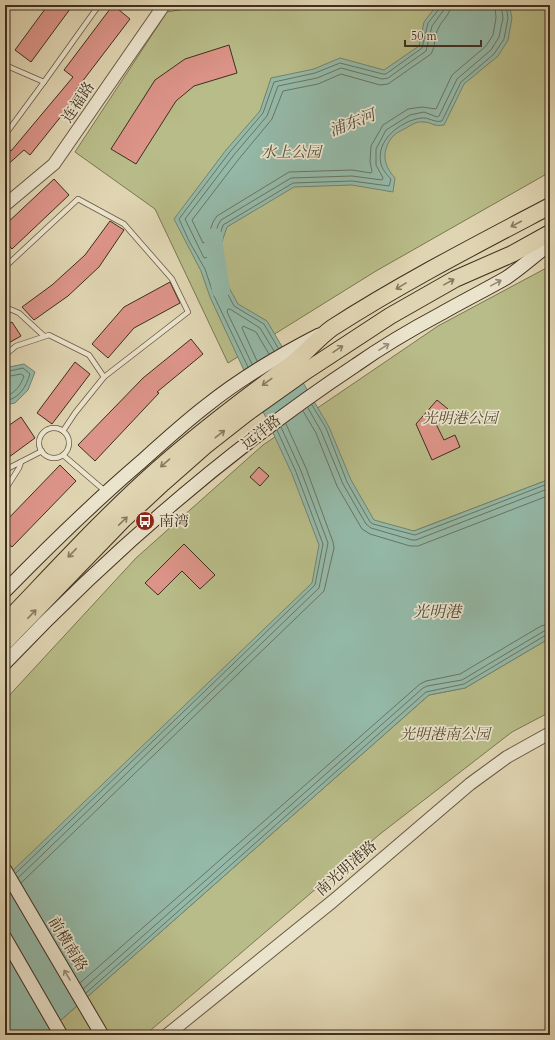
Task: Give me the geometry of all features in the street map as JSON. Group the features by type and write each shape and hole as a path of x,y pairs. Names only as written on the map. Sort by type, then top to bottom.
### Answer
{"highway":[{"path":"5,642 87,556 163,483 205,446 247,413 298,360 330,330 406,283 550,206"},
{"path":"5,623 114,510 156,472 202,432 298,360 359,336 455,279 512,254 550,233"}],"main road":[{"name":"远洋路","path":"5,663 107,562 172,504 261,432 316,392 398,338 506,277 550,244"},
{"path":"5,591 55,540 106,492 172,434 207,406 232,387 298,360"},
{"name":"前横南路","path":"5,870 102,1035"},
{"path":"5,938 60,1034"}],"street":[{"name":"连福路","path":"5,205 54,164 163,5"},
{"name":"南光明港路","path":"167,1035 333,901 470,784 507,757 550,734"}],"lane":[{"path":"5,135 99,5"},
{"path":"5,66 44,82"},
{"path":"5,267 78,199 124,224 172,279 188,312 104,377 75,412 63,431"},
{"path":"5,307 19,313 44,336"},
{"path":"5,355 16,346 49,335 89,355 104,377"},
{"path":"50,428 63,431 68,438 69,443 66,452 63,455 59,457 49,457 42,451 39,443 42,434 50,428"},
{"path":"5,470 42,451"},
{"path":"63,455 106,492"},
{"path":"5,490 19,468 21,462"}],"green space":[{"name":"水上公园","path":"209,5 550,5 550,172 376,271 228,363 155,209 75,152 167,12"},
{"name":"光明港公园","path":"550,266 550,479 414,531 5,878 5,700 136,558 263,445 438,326"},
{"name":"光明港南公园","path":"550,638 550,712 512,732 380,834 145,1035 44,1035 429,695 465,688"}],"water":[{"name":"光明港","path":"437,5 509,5 512,18 508,40 498,56 464,84 444,125 419,122 393,136 385,152 385,158 388,168 395,178 393,192 352,185 294,187 227,227 215,262 238,304 267,321 329,427 351,480 374,520 414,531 550,479 550,638 465,688 429,695 44,1035 5,1035 5,878 312,583 319,545 292,474 210,297 201,271 174,219 226,150 260,111 271,78 314,69 340,58 384,70 419,46 424,22"},
{"path":"24,364 35,372 28,390 15,403 5,405 5,370 9,367"}],"building":[{"path":"48,5 73,5 31,62 15,50"},
{"path":"113,5 130,19 75,91 79,94 30,155 24,150 5,167 5,144 11,151 73,77 64,70"},
{"path":"229,45 237,73 194,86 176,101 136,164 111,149 155,80 185,59"},
{"path":"54,179 69,195 12,249 5,241 5,225"},
{"path":"110,221 124,230 99,267 68,296 34,320 22,307 52,285 85,255"},
{"path":"170,282 180,303 134,328 108,358 92,344 124,307"},
{"path":"12,322 21,336 5,345 5,326"},
{"path":"191,339 203,354 157,392 159,393 95,461 78,445 143,378"},
{"path":"75,362 90,374 52,424 37,413"},
{"path":"437,400 448,409 436,424 444,440 455,435 460,447 432,460 416,424"},
{"path":"21,417 35,438 5,460 5,428"},
{"path":"60,465 76,481 12,547 5,541 5,522"},
{"path":"259,467 269,476 260,486 250,477"},
{"path":"184,544 215,575 200,589 182,571 158,595 145,583"}],"waterway":[{"name":"浦东河","path":"214,237 213,239 221,290"}],"place":[{"name":"南湾","path":"145,521"}]}
